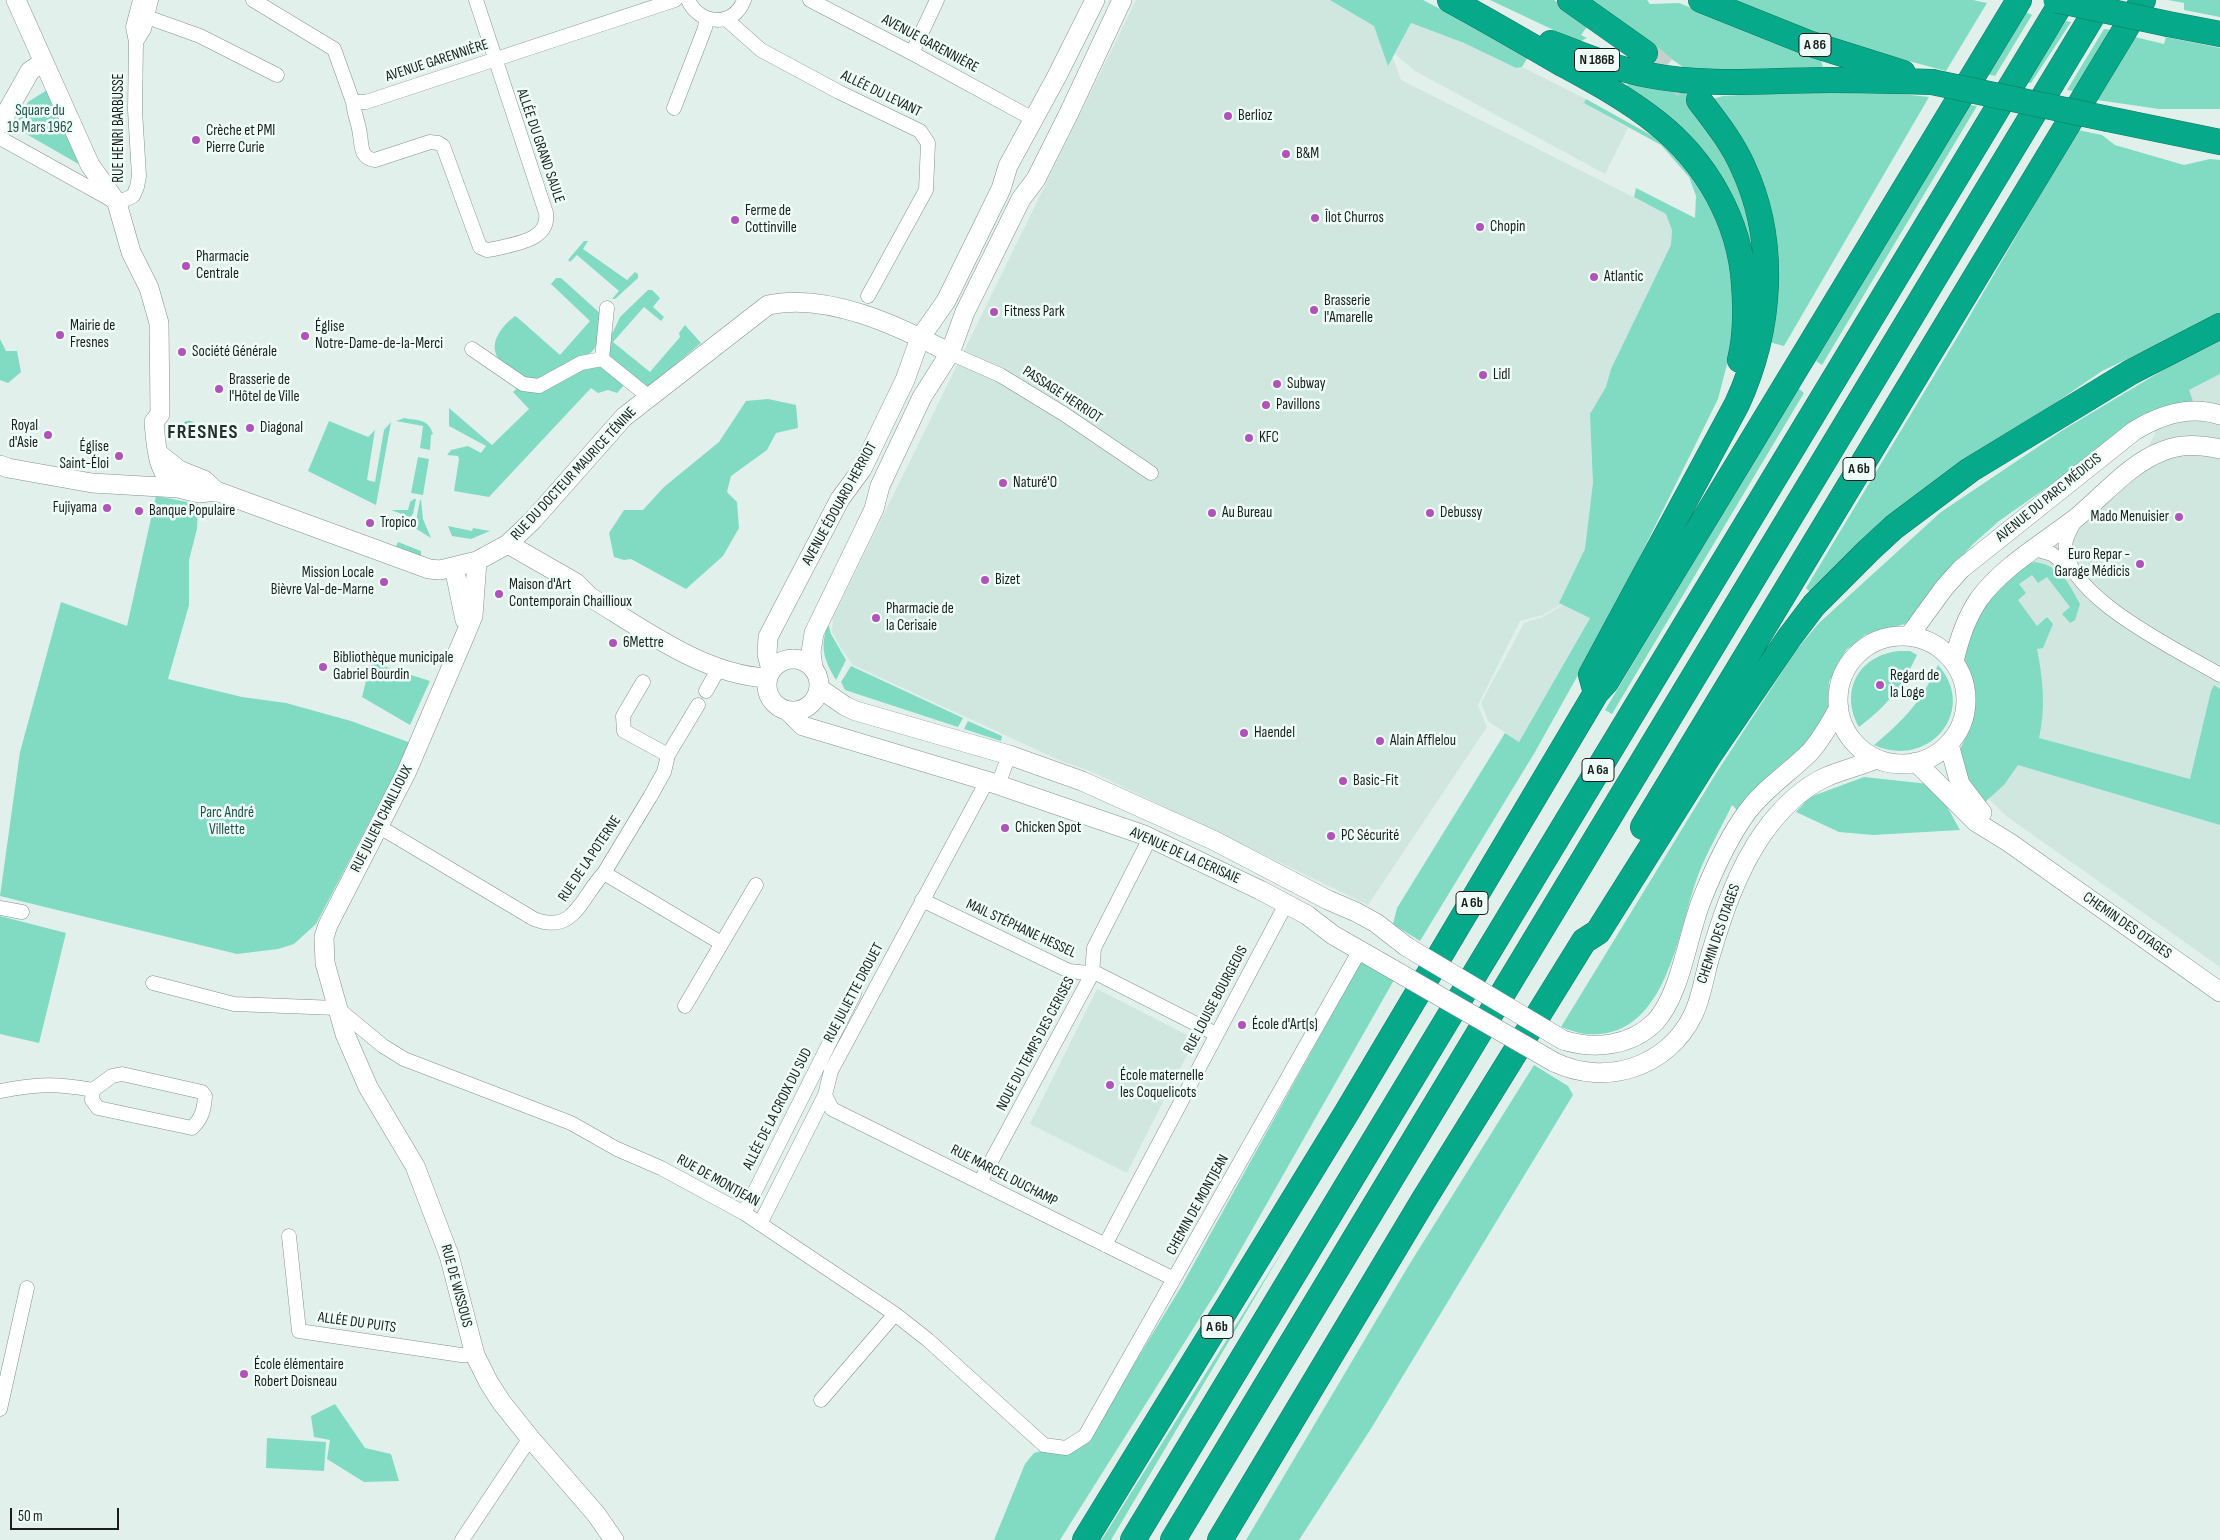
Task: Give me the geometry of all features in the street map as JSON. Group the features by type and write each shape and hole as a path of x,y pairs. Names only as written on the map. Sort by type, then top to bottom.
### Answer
{"highway":[{"path":"1570,0 1646,53"},
{"name":"A 86","path":"1701,0 1811,44 1932,82 2220,142"},
{"path":"2056,0 2220,34"},
{"name":"A 6a","path":"1134,1540 2063,0"},
{"name":"A 6a","path":"1174,1540 2102,0"},
{"name":"A 6b","path":"1220,1540 1423,1201 1584,941 1585,924 2143,0"},
{"path":"1456,4 1621,98 1656,122 1693,158 1712,185 1725,210 1737,241 1743,272 1745,302 1741,355 1734,381 1716,425 1717,441"},
{"name":"N 186B","path":"1456,4 1567,50 1646,75 1716,83 1829,80 1932,82"},
{"name":"A 6b","path":"1085,1540 1347,1112 1596,693 1606,682 2014,6"},
{"path":"1596,693 1591,675 1743,391 1756,358 1762,333 1767,271 1764,240 1756,203 1744,167 1725,134 1699,100"},
{"path":"1584,941 1598,932 1703,765 1789,638 1814,605 1868,551 1894,527 1970,470 2131,372 2220,326"}],"street":[{"path":"16,0 90,165 117,203 131,252 143,279 146,312 148,415 154,422 165,474 179,470 204,480 216,491"},
{"name":"RUE HENRI BARBUSSE","path":"117,203 133,196 139,176 135,110 136,42 133,27 140,0"},
{"name":"RUE HENRI BARBUSSE","path":"136,42 144,29 151,0"},
{"path":"253,0 334,48 354,102"},
{"name":"ALLÉE DU GRAND SAULE","path":"354,102 360,136 359,144 362,152 370,159 375,160 430,142 444,146 480,248 487,250 533,238 541,233 545,227 546,213 476,0"},
{"name":"AVENUE GARENNIÈRE","path":"354,102 366,102 675,0"},
{"path":"688,0 698,15 706,19 726,19 735,14 744,0"},
{"name":"AVENUE GARENNIÈRE","path":"810,0 1033,119"},
{"path":"912,53 937,0"},
{"name":"AVENUE ÉDOUARD HERRIOT","path":"769,674 768,637 840,499 862,469 905,380 920,338 946,301 1001,189 1008,166 1094,0"},
{"name":"AVENUE ÉDOUARD HERRIOT","path":"813,668 811,652 814,633 874,509 880,486 918,406 950,353 966,312 1021,200 1036,179 1069,113 1122,0"},
{"path":"147,17 200,36 277,75"},
{"path":"674,108 705,28 706,19"},
{"name":"ALLÉE DU LEVANT","path":"726,19 760,50 838,92 920,131 928,143 926,190 868,296"},
{"path":"0,124 30,71 43,62"},
{"path":"1033,119 1057,134"},
{"path":"0,138 117,203"},
{"name":"RUE DU DOCTEUR MAURICE TÉNINE","path":"0,465 92,483 165,474 199,493 216,491 429,569 454,567 477,561 508,544 533,520 624,417 768,305 776,303 807,303 845,310 879,319 920,338"},
{"path":"602,359 607,308"},
{"path":"920,338 950,353"},
{"path":"472,349 523,384 539,386 581,362 602,359 649,397"},
{"name":"PASSAGE HERRIOT","path":"950,353 1000,375 1064,414 1151,473"},
{"name":"AVENUE DU PARC MÉDICIS","path":"1909,636 1944,588 1961,570 2134,431 2152,420 2193,410 2220,415"},
{"name":"AVENUE DU PARC MÉDICIS","path":"1954,662 1967,619 1980,598 1994,581 2076,517 2132,470 2164,450 2183,446 2202,446 2220,449"},
{"path":"2072,569 2066,540 2076,517"},
{"path":"508,544 576,583 590,597 694,658 719,668 753,677 769,674"},
{"path":"2035,549 2052,554 2072,569 2092,594 2120,616 2220,674"},
{"name":"RUE JULIEN CHAILLIOUX","path":"337,1008 325,963 324,937 334,911 407,771 473,616 477,561"},
{"path":"454,567 460,591 466,633"},
{"path":"1909,636 1933,644 1954,662 1962,677 1966,694 1965,710 1960,726 1949,744 1933,756 1916,762 1902,763 1876,759 1857,745 1849,734 1839,708 1839,692 1843,676 1857,655 1877,641 1909,636"},
{"path":"790,658 803,660 813,668 818,678 819,688 815,698 808,706 789,712 772,700 767,690 769,674 779,662 790,658"},
{"path":"706,691 719,668"},
{"path":"643,682 623,716 624,731 668,755"},
{"name":"AVENUE DE LA CERISAIE","path":"819,688 845,706 856,711 1009,755 1082,781 1213,840 1328,900 1367,917 1407,947 1563,1040"},
{"name":"RUE DE LA POTERNE","path":"378,826 534,919 546,924 559,923 568,919 604,873 664,772 668,755 698,705"},
{"name":"CHEMIN DES OTAGES","path":"1563,1040 1596,1046 1626,1040 1647,1028 1663,1012 1676,985 1701,901 1719,860 1734,834 1747,812 1772,784 1809,753 1819,741 1839,708"},
{"name":"AVENUE DE LA CERISAIE","path":"789,712 803,726 993,783 1150,838 1236,878 1307,915 1333,935 1554,1062"},
{"name":"CHEMIN DES OTAGES","path":"1949,744 1960,784 1977,808 2010,843"},
{"name":"RUE JULIETTE DROUET","path":"760,1224 825,1095 831,1071 975,802 993,783 1009,755"},
{"name":"CHEMIN DES OTAGES","path":"1554,1062 1579,1071 1599,1074 1630,1069 1647,1063 1665,1051 1681,1034 1693,1014 1716,936 1736,883 1764,833 1783,810 1816,783 1876,759"},
{"name":"CHEMIN DES OTAGES","path":"1916,762 1976,822 2010,843 2220,992"},
{"name":"NOUE DU TEMPS DES CERISES","path":"980,1182 1092,974 1094,948 1150,838"},
{"path":"604,873 721,944"},
{"path":"685,1006 756,885"},
{"name":"MAIL STÉPHANE HESSEL","path":"922,900 1069,971 1098,974 1216,1034"},
{"name":"RUE LOUISE BOURGEOIS","path":"1105,1245 1286,904"},
{"path":"0,908 22,912"},
{"name":"CHEMIN DE MONTJEAN","path":"1044,1445 1066,1448 1086,1436 1360,950"},
{"path":"153,983 234,1004 337,1008"},
{"name":"ALLÉE DE LA CROIX DU SUD","path":"744,1213 854,994"},
{"name":"RUE DE MONTJEAN","path":"337,1008 383,1046 404,1059 571,1124 617,1149 661,1168 744,1213 894,1314 928,1340 1044,1445"},
{"name":"RUE DE WISSOUS","path":"337,1008 354,1058 368,1087 415,1166 449,1254 475,1354 489,1383 530,1438 596,1514 614,1540"},
{"path":"0,1091 39,1084 65,1085 93,1090 112,1076 122,1074 202,1092 205,1096 204,1108 200,1120 192,1128 98,1108 92,1100 93,1090"},
{"name":"RUE MARCEL DUCHAMP","path":"825,1095 832,1109 1174,1279"},
{"name":"ALLÉE DU PUITS","path":"289,1236 299,1331 461,1354 475,1354"},
{"path":"0,1409 27,1288"},
{"path":"821,1400 894,1314"},
{"path":"462,1540 530,1438"}],"shaded area":[{"path":"1136,0 1343,0 1378,17 1401,80 1691,226 1591,545 1562,604 1543,615 1520,621 1478,705 1487,727 1368,905 1090,771 1061,761 853,665 832,632 833,618"},
{"path":"1411,23 1464,43 1516,68 1522,67 1586,99 1585,103 1628,128 1605,174 1415,71 1395,54"},
{"path":"2220,374 2220,967 2006,816 1991,801 1974,775 1961,747 1971,727 1975,699 1971,679 1962,653 1980,606 2146,453 2169,400"},
{"path":"189,421 195,424 198,430 195,436 189,439 183,436 180,430 183,424"},
{"path":"1564,604 1590,617 1519,742 1488,721 1481,703 1524,623 1543,617"},
{"name":"École maternelle les Coquelicots","path":"1097,989 1195,1039 1127,1173 1030,1124"}],"green space":[{"path":"1330,0 1423,0 1529,55 1522,67 1516,68 1464,43 1411,23 1388,66 1374,26"},
{"path":"1490,0 1554,0 1589,24 1581,35 1587,38 1579,42"},
{"path":"1586,0 1647,0 1650,4 1679,3 1821,60 1823,68 1700,72 1683,67"},
{"path":"1736,0 1973,0 1987,3 1946,71 1834,41 1741,5"},
{"path":"2168,0 2220,0 2220,17 2184,10 2184,3"},
{"path":"2026,12 2032,15 1995,76 1987,74"},
{"path":"2066,21 2071,22 2031,83 2026,83"},
{"path":"2104,29 2111,30 2074,91 2067,90"},
{"path":"2135,37 2164,44 2166,37 2220,48 2220,109 2159,109 2097,100"},
{"path":"1629,83 1687,93 1709,121 1742,186 1758,255 1748,255 1737,220 1623,90"},
{"name":"Square du 19 Mars 1962","path":"47,90 82,166 14,127 28,102"},
{"path":"1821,90 1884,92 1929,97 1784,346 1769,342 1775,307 1712,99 1723,96"},
{"path":"1586,99 1667,144 1693,173 1724,235 1735,275 1733,341 1718,399 1606,625 1535,752 1420,941 1393,924 1397,908 1505,733 1519,742 1590,618 1559,603 1585,549 1593,483 1590,414 1606,387 1611,369 1671,245 1672,230 1666,214 1634,197 1636,188 1695,218 1696,196 1689,177 1661,145 1584,103"},
{"path":"1969,105 1977,106 1822,365 1816,361"},
{"path":"2078,130 2102,135 2115,145 2184,165 2210,159 2220,160 2220,315 2102,371 2051,406 1813,595 1806,588 1958,336"},
{"path":"584,241 588,241 583,249 627,280 635,272 638,274 638,278 615,299 612,299 619,291 577,255 570,262 568,260"},
{"path":"556,278 561,278 601,314 600,335 591,353 547,379 532,381 522,377 499,360 495,352 496,340 498,334 515,316 560,355 590,321 551,284"},
{"path":"648,290 652,290 660,298 653,307 664,317 661,321 644,307 613,342 650,372 680,337 679,333 685,325 701,343 647,388 610,357 606,345 608,332 613,332 620,317"},
{"path":"0,339 6,351 17,351 21,372 8,383 0,380"},
{"path":"2220,339 2220,374 2189,390 2194,404 2165,408 2144,414 2089,458 1999,521 1972,545 1930,593 1918,612 1905,624 1865,635 1846,650 1829,682 1828,708 1808,743 1738,811 1732,805 1700,871 1674,955 1651,1003 1634,1021 1613,1032 1586,1034 1561,1027 1715,775 1797,649 1819,623 1941,512 2063,430 2180,360"},
{"path":"596,365 607,367 625,384 617,393 608,390 598,393 591,388 489,497 454,491 459,459 458,456 447,455 451,450 468,446 481,453 486,446 449,426 449,408 492,445 529,409 513,392 519,387"},
{"path":"1798,388 1804,393 1612,714 1605,710"},
{"path":"768,399 796,405 798,428 776,433 767,450 731,476 727,492 737,502 739,528 723,556 686,589 631,559 624,560 614,557 609,533 624,510 643,510 664,487 719,442 746,401"},
{"path":"404,418 422,421 428,425 433,434 431,435 430,450 420,448 423,426 396,421"},
{"path":"329,421 368,437 375,430 367,480 375,482 384,430 391,422 376,505 308,471"},
{"path":"418,457 429,459 423,495 411,493"},
{"name":"Parc André Villette","path":"156,496 198,504 197,529 189,560 189,605 168,679 242,697 286,703 351,721 411,743 316,924 294,944 278,949 237,954 0,896 20,752 61,602 127,626"},
{"path":"416,499 413,514 410,517 391,510 408,510 410,502"},
{"path":"420,500 423,519 431,538 405,522 406,520 416,521"},
{"path":"448,526 472,531 473,528 490,531 471,539 452,536"},
{"path":"398,542 421,551 421,557 395,548"},
{"path":"2035,562 2058,571 2080,604 2075,620 2070,623 2062,614 2070,607 2047,577 2038,583 2032,575 2019,584 2026,593 2018,600 2037,626 2047,617 2053,624 2043,648 2037,649 2043,694 2039,738 2190,779 2214,685 2220,689 2220,825 2018,765 2004,785 1984,803 1969,783 1961,764 1961,747 1971,727 1975,699 1971,679 1962,653 1980,606 2029,563"},
{"path":"828,623 831,634 846,660 836,680 824,652 824,639"},
{"path":"1899,651 1910,651 1917,655 1906,677 1893,695 1859,727 1853,714 1851,701 1852,688 1857,677 1863,667 1873,659"},
{"path":"377,664 430,681 410,725 362,697 369,669 371,665"},
{"path":"1938,665 1949,683 1953,700 1950,717 1942,732 1929,743 1913,750 1894,751 1874,745 1919,700"},
{"path":"851,666 963,718 958,727 845,690 841,682"},
{"path":"968,721 1002,736 1001,741 964,729"},
{"path":"1864,777 1929,784 1940,794 1960,830 1873,835 1839,832 1796,812 1810,797"},
{"path":"0,916 66,933 39,1043 0,1034"},
{"path":"1361,962 1394,980 1220,1286 1060,1540 994,1540 1025,1464 1034,1453 1084,1440 1095,1428 1181,1287"},
{"path":"1534,1065 1568,1086 1573,1095 1372,1427 1299,1540 1246,1540 1409,1265"},
{"path":"1286,1245 1111,1540 1101,1540 1104,1536"},
{"path":"335,1404 365,1448 391,1454 399,1481 364,1482 327,1459 330,1440 314,1437 311,1416"},
{"path":"267,1438 326,1442 324,1471 266,1468"}],"tunnel":[{"path":"1645,53 1686,86"}],"place":[{"name":"Berlioz","path":"1228,116"},
{"name":"Crèche et PMI Pierre Curie","path":"196,140"},
{"name":"B&M","path":"1286,154"},
{"name":"Îlot Churros","path":"1315,218"},
{"name":"Ferme de Cottinville","path":"735,220"},
{"name":"Chopin","path":"1480,227"},
{"name":"Pharmacie Centrale","path":"186,266"},
{"name":"Atlantic","path":"1594,277"},
{"name":"Brasserie l'Amarelle","path":"1314,310"},
{"name":"Fitness Park","path":"994,312"},
{"name":"Mairie de Fresnes","path":"60,335"},
{"name":"Église Notre-Dame-de-la-Merci","path":"305,336"},
{"name":"Société Générale","path":"182,352"},
{"name":"Lidl","path":"1483,375"},
{"name":"Subway","path":"1277,384"},
{"name":"Brasserie de l'Hôtel de Ville","path":"219,389"},
{"name":"Pavillons","path":"1266,405"},
{"name":"Diagonal","path":"250,428"},
{"name":"Royal d'Asie","path":"48,435"},
{"name":"KFC","path":"1249,438"},
{"name":"Église Saint-Éloi","path":"119,456"},
{"name":"Naturé'O","path":"1003,483"},
{"name":"Fujiyama","path":"107,508"},
{"name":"Banque Populaire","path":"139,511"},
{"name":"Au Bureau","path":"1212,513"},
{"name":"Debussy","path":"1430,513"},
{"name":"Mado Menuisier","path":"2179,517"},
{"name":"Tropico","path":"370,523"},
{"name":"Euro Repar - Garage Médicis","path":"2140,564"},
{"name":"Bizet","path":"985,580"},
{"name":"Mission Locale Bièvre Val-de-Marne","path":"384,582"},
{"name":"Maison d'Art Contemporain Chaillioux","path":"499,594"},
{"name":"Pharmacie de la Cerisaie","path":"876,618"},
{"name":"6Mettre","path":"613,643"},
{"name":"Bibliothèque municipale Gabriel Bourdin","path":"323,667"},
{"name":"Regard de la Loge","path":"1880,685"},
{"name":"Haendel","path":"1244,733"},
{"name":"Alain Afflelou","path":"1380,741"},
{"name":"Basic-Fit","path":"1343,781"},
{"name":"Chicken Spot","path":"1005,828"},
{"name":"PC Sécurité","path":"1331,836"},
{"name":"École d'Art(s)","path":"1242,1025"},
{"name":"École maternelle les Coquelicots","path":"1110,1085"},
{"name":"École élémentaire Robert Doisneau","path":"244,1374"}],"district":[{"name":"FRESNES","path":"203,433"}]}
